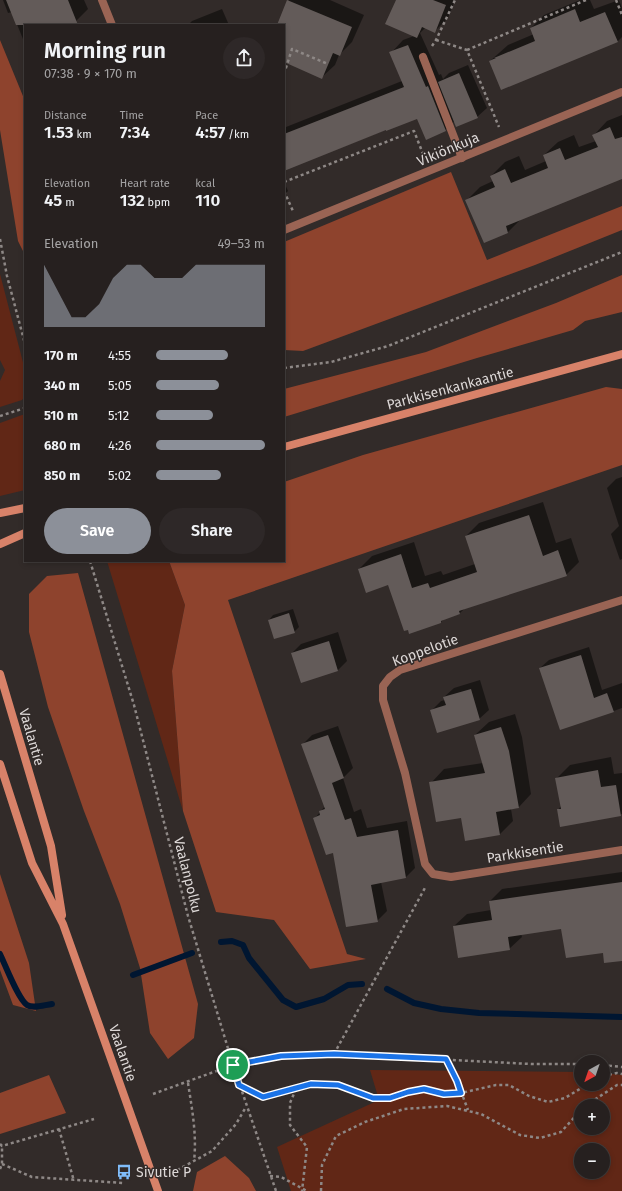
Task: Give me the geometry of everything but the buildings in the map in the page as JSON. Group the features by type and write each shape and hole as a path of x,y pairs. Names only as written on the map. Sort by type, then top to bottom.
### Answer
{"street":[{"path":"102,0 112,24"},
{"path":"423,57 462,158"},
{"name":"Vikiönkuja","path":"285,230 622,92"},
{"name":"Parkkisenkankaantie","path":"285,447 622,354"},
{"path":"0,513 24,508"},
{"path":"0,544 24,533"},
{"name":"Koppelotie","path":"433,874 425,864 405,773 383,700 383,686 390,676 400,670 622,600"},
{"name":"Vaalantie","path":"0,674 51,846 63,924"},
{"name":"Vaalantie","path":"0,764 32,863 63,924 158,1191"},
{"name":"Parkkisentie","path":"433,874 451,876 622,850"}],"path":[{"path":"455,0 436,40 467,50 586,0"},
{"path":"616,0 622,15"},
{"path":"285,71 292,49 328,64"},
{"path":"467,50 504,139"},
{"path":"285,182 414,131 430,171"},
{"path":"285,193 299,224"},
{"path":"0,239 7,276 24,340"},
{"path":"285,368 331,362 388,346 622,252"},
{"path":"0,416 24,408"},
{"name":"Vaalanpolku","path":"90,562 134,705 188,916 246,1107 276,1191"},
{"path":"334,1054 433,874"},
{"path":"153,1094 233,1065 281,1056 334,1054 531,1064 574,1064"},
{"path":"446,1059 457,1081 468,1111"},
{"path":"610,1065 622,1067"},
{"path":"610,1074 617,1073 622,1074"},
{"path":"188,1082 194,1123 194,1161"},
{"path":"239,1085 263,1097 311,1084 338,1085 373,1098 390,1098 424,1089 444,1094 461,1093 496,1085 509,1085 529,1096 548,1102 565,1098 576,1091"},
{"path":"596,1099 617,1085 622,1085"},
{"path":"296,1088 290,1103 290,1125 307,1147 302,1189"},
{"path":"321,1191 322,1165 336,1136 365,1122 404,1109 447,1106 481,1114 520,1135 540,1138 561,1132 574,1118"},
{"path":"172,1173 212,1151 236,1124 246,1107"},
{"path":"0,1168 2,1164 1,1145 94,1119"},
{"path":"59,1129 74,1181"},
{"path":"2,1164 32,1177 74,1181 123,1183"},
{"path":"270,1176 281,1177 307,1191"}],"shaded area":[{"path":"0,40 24,99 24,253 18,241 0,130"},
{"path":"451,172 487,260 622,206 622,230 535,265 303,351 285,350 285,242"},
{"path":"0,274 24,366 24,397 22,400 0,407 0,381 5,370 0,360"},
{"path":"622,275 622,312 585,321 573,330 285,417 285,389 426,352 556,303"},
{"path":"606,387 622,389 622,465 228,600 347,954 366,959 310,969 274,920 216,912 183,811 172,671 185,605 169,562 285,562 285,482 363,455"},
{"path":"24,415 24,490 0,496 0,423"},
{"path":"107,562 169,562 185,605 172,671 183,811"},
{"path":"78,573 198,1004 194,1038 168,1059 150,1033 140,968 120,904 84,811 48,707 29,632 29,594 47,576"},
{"path":"0,874 29,963 36,1011 13,1005 0,970"},
{"path":"370,1070 574,1072 574,1091 610,1091 610,1074 622,1075 622,1191 291,1191 277,1147 379,1100"},
{"path":"49,1075 66,1113 0,1134 0,1093"},
{"path":"225,1156 249,1178 256,1191 193,1191 197,1172"}],"waterway":[{"path":"221,942 232,941 243,945 249,958 283,1000 296,1007 324,999 348,985 362,984"},
{"path":"133,975 192,953"},
{"path":"0,954 16,989 27,1005 35,1007 52,1004"},
{"path":"387,989 414,1003 441,1009 479,1013 622,1017"}],"place":[{"name":"Sivutie P","path":"124,1172"}],"route":[{"path":"334,1054 446,1059 461,1093 444,1094 424,1089 390,1098 373,1098 338,1085 311,1084 263,1097 239,1085 233,1065 281,1056 334,1054"}]}
